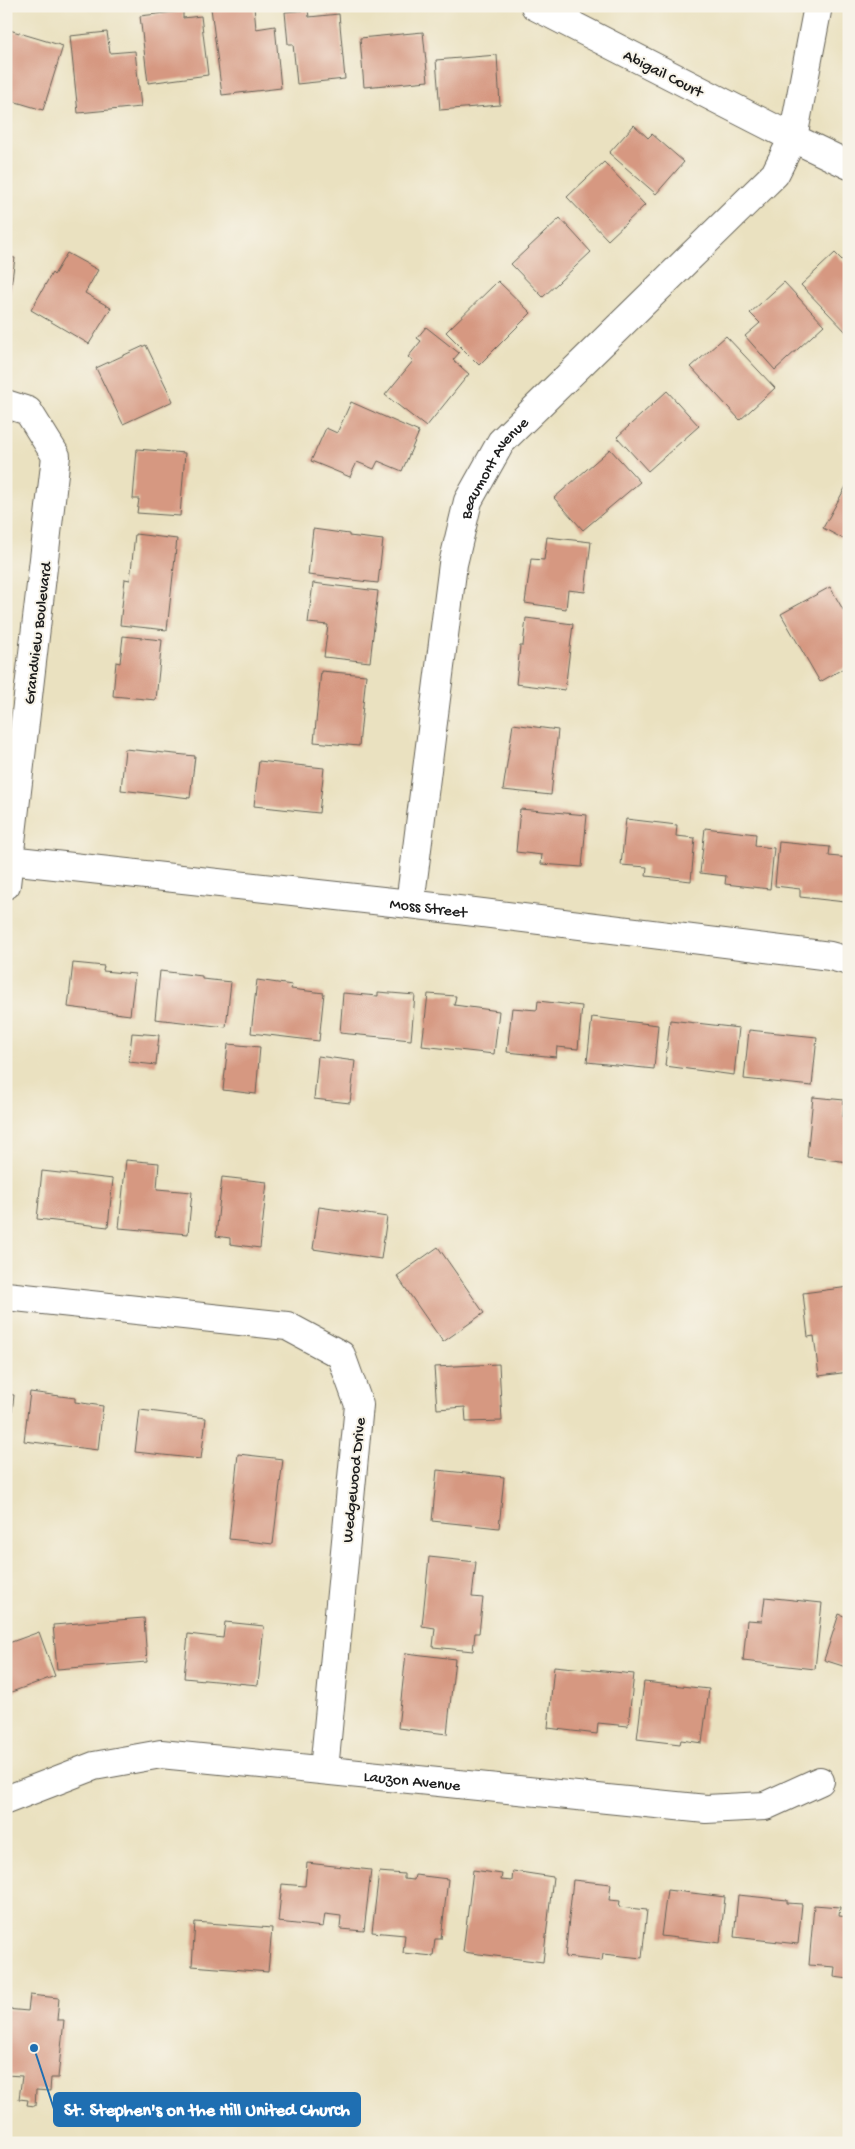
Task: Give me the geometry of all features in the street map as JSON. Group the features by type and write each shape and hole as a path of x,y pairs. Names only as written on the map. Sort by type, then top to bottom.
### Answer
{"street":[{"name":"Abigail Court","path":"535,6 849,165"},
{"name":"Beaumont Avenue","path":"410,904 453,564 468,501 501,442 775,174 793,138 818,6"},
{"name":"Grandview Boulevard","path":"6,404 28,411 56,456 8,872"},
{"name":"Moss Street","path":"8,872 410,904 830,956 849,961"},
{"name":"Wedgewood Drive","path":"6,1296 287,1326 341,1355 360,1405 324,1770"},
{"name":"Lauzon Avenue","path":"6,1800 94,1766 161,1754 706,1810 765,1806 820,1781"}],"building":[{"path":"254,6 256,29 275,26 281,88 222,95 211,8"},
{"path":"308,10 309,17 339,14 345,79 297,84 293,44 288,44 285,12"},
{"path":"183,11 183,18 201,16 208,75 148,83 140,16"},
{"path":"6,29 63,46 43,110 6,99"},
{"path":"107,32 110,53 135,51 141,107 78,113 70,36"},
{"path":"423,32 428,81 364,87 360,38"},
{"path":"497,55 500,105 440,110 436,60"},
{"path":"634,125 648,138 652,134 684,162 656,194 609,153"},
{"path":"604,162 645,205 608,240 567,197"},
{"path":"560,218 591,252 543,297 511,264"},
{"path":"67,253 98,270 85,293 111,308 89,344 31,310 52,273 54,275"},
{"path":"835,253 849,267 849,335 801,285"},
{"path":"6,257 15,258 9,301 6,300"},
{"path":"498,281 531,313 479,365 446,332"},
{"path":"784,282 824,325 775,370 745,336 760,323 750,313"},
{"path":"426,327 459,353 453,360 469,374 426,427 385,395 413,361 408,357 421,341 417,338"},
{"path":"726,336 775,388 740,420 691,367"},
{"path":"146,345 173,401 123,424 96,368"},
{"path":"667,391 699,426 648,471 617,437"},
{"path":"351,402 419,432 402,471 378,461 374,469 357,462 350,477 311,461 326,428 337,433"},
{"path":"137,449 185,453 180,516 137,513 139,499 133,499"},
{"path":"610,449 640,482 583,530 554,498"},
{"path":"849,481 849,542 823,528"},
{"path":"313,529 383,540 378,583 308,575"},
{"path":"135,534 177,539 167,630 120,625 125,579 130,580"},
{"path":"547,537 591,542 585,592 568,590 566,609 525,603 531,559 544,560"},
{"path":"313,583 378,591 370,662 324,657 328,625 308,623"},
{"path":"830,587 849,620 849,665 820,682 781,614"},
{"path":"526,618 573,624 565,690 516,684 520,646 523,646"},
{"path":"123,636 162,640 156,700 113,696 116,662 120,663"},
{"path":"321,671 366,675 359,746 314,742"},
{"path":"513,724 558,730 551,795 503,790"},
{"path":"125,749 195,756 190,798 121,790"},
{"path":"259,761 324,768 319,813 254,806"},
{"path":"520,809 587,815 582,867 541,864 542,855 516,852"},
{"path":"626,819 677,825 676,836 695,838 691,881 646,876 647,867 621,865"},
{"path":"705,828 756,834 755,846 774,848 770,889 725,884 726,876 700,873"},
{"path":"779,842 830,847 829,856 849,858 845,902 800,897 800,889 775,886"},
{"path":"73,963 104,966 103,971 135,974 130,1015 68,1007"},
{"path":"160,971 231,982 226,1027 155,1019"},
{"path":"257,980 292,985 291,989 324,993 319,1041 251,1033"},
{"path":"378,992 415,995 411,1040 340,1033 343,993 378,996"},
{"path":"428,994 456,996 454,1005 499,1011 494,1054 422,1046"},
{"path":"538,1001 582,1006 578,1049 557,1047 556,1057 507,1052 512,1008 537,1010"},
{"path":"592,1017 658,1025 654,1069 587,1062"},
{"path":"670,1020 739,1028 734,1075 665,1066"},
{"path":"749,1030 817,1037 812,1086 744,1079"},
{"path":"132,1033 159,1035 156,1065 129,1062"},
{"path":"228,1044 260,1047 256,1094 223,1090"},
{"path":"318,1056 355,1061 350,1103 314,1099"},
{"path":"813,1097 844,1100 843,1117 849,1117 849,1162 807,1157"},
{"path":"126,1160 159,1163 157,1189 192,1192 188,1234 119,1228"},
{"path":"42,1171 113,1179 108,1227 37,1219"},
{"path":"222,1177 267,1182 260,1248 230,1244 230,1238 216,1236"},
{"path":"319,1207 387,1217 381,1259 313,1249"},
{"path":"438,1247 484,1313 443,1342 397,1276"},
{"path":"849,1287 849,1372 819,1376 814,1336 808,1337 803,1293"},
{"path":"499,1364 502,1421 466,1422 465,1407 437,1409 434,1367"},
{"path":"30,1392 75,1398 75,1402 103,1406 98,1450 24,1441"},
{"path":"6,1394 14,1395 9,1438 6,1437"},
{"path":"140,1410 206,1418 201,1459 135,1452"},
{"path":"238,1454 283,1459 273,1544 229,1539"},
{"path":"437,1470 504,1477 499,1528 432,1521"},
{"path":"429,1557 476,1562 472,1597 483,1598 479,1633 475,1633 473,1651 433,1647 435,1628 422,1626"},
{"path":"765,1597 822,1603 815,1669 743,1661 747,1620 762,1621"},
{"path":"839,1614 849,1618 849,1668 824,1660"},
{"path":"144,1618 147,1662 57,1669 53,1625"},
{"path":"225,1622 264,1626 258,1685 184,1678 188,1634 223,1638"},
{"path":"39,1632 55,1676 6,1694 6,1644"},
{"path":"406,1653 455,1659 447,1734 398,1728"},
{"path":"554,1666 634,1674 628,1726 598,1723 597,1734 548,1728"},
{"path":"644,1682 709,1689 702,1743 681,1740 680,1744 637,1739"},
{"path":"307,1863 371,1870 364,1931 340,1929 341,1916 325,1914 323,1927 278,1922 282,1884 305,1886"},
{"path":"473,1870 502,1874 501,1880 512,1881 513,1871 553,1877 543,1962 463,1952"},
{"path":"379,1872 404,1874 404,1879 414,1880 415,1875 448,1879 441,1939 435,1939 433,1956 403,1953 405,1935 372,1932"},
{"path":"573,1880 611,1884 609,1900 620,1901 619,1907 647,1910 642,1958 603,1954 602,1961 565,1957"},
{"path":"667,1890 725,1897 720,1943 661,1936"},
{"path":"738,1895 787,1900 787,1903 802,1904 798,1944 734,1937"},
{"path":"814,1905 840,1907 839,1916 849,1917 849,1979 834,1977 835,1967 809,1965"},
{"path":"195,1922 272,1928 268,1972 192,1966"},
{"path":"30,1995 59,1998 57,2020 64,2020 58,2078 51,2078 50,2091 36,2090 35,2106 27,2105 28,2100 19,2099 22,2076 6,2075 6,2009 28,2011"}],"place":[{"name":"St. Stephen's on the Hill United Church","path":"34,2048"}]}
